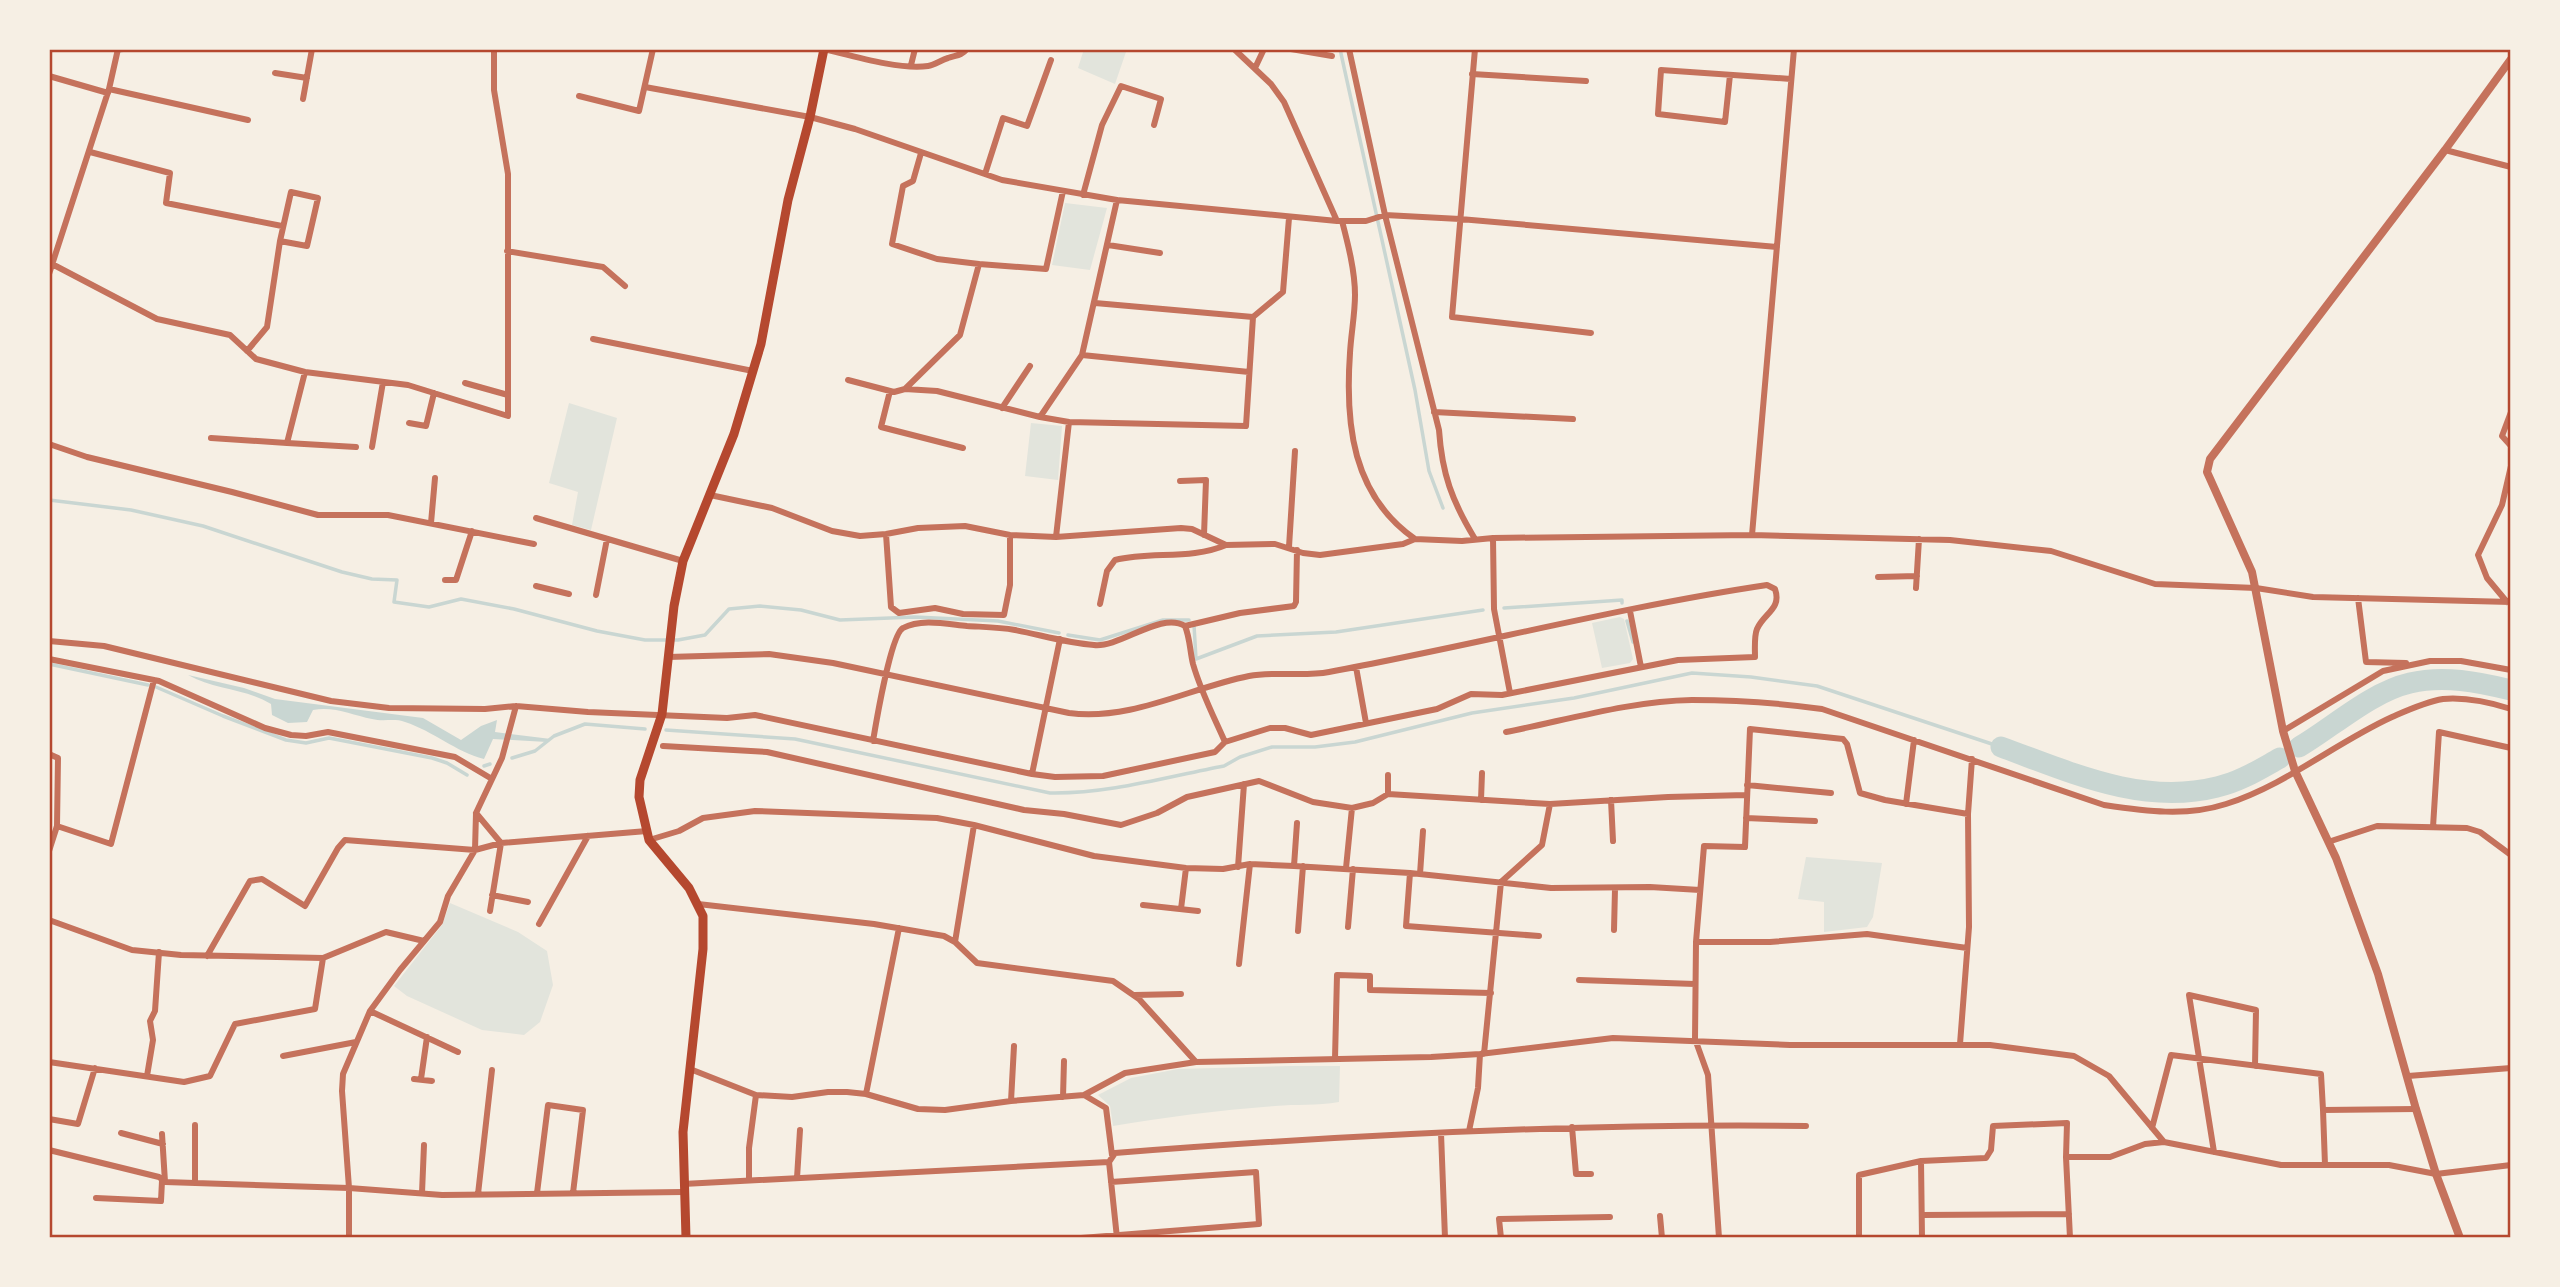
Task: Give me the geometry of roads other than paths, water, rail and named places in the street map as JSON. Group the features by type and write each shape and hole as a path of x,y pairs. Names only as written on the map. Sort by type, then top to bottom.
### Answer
{"main road":[{"path":"686,1238 683,1132 703,949 703,916 689,888 648,836 639,797 640,779 662,714 668,652 683,561 734,434 761,344 788,200 810,117 824,49"}],"street":[{"path":"49,274 90,152 118,49"},
{"path":"303,99 312,49"},
{"path":"52,260 157,319 230,335 256,359 305,372 408,385 508,416 508,174 494,89 494,49"},
{"path":"579,96 639,111 653,49"},
{"path":"824,49 887,64 931,66 960,55 967,49"},
{"path":"911,65 915,49"},
{"path":"1234,49 1255,68 1284,102 1340,221 1355,293 1348,395 1354,447 1363,478 1371,493 1402,530 1415,539"},
{"path":"1255,68 1264,49"},
{"path":"1291,49 1332,57"},
{"path":"1349,49 1385,215 1439,429 1441,461 1456,508 1475,539"},
{"path":"1475,49 1452,317 1591,333"},
{"path":"1752,535 1794,49"},
{"path":"2460,1238 2416,1110 2378,974 2336,858 2295,771 2283,732 2252,572 2208,480 2208,465 2511,59"},
{"path":"985,174 1003,118 1027,126 1052,60"},
{"path":"1730,75 1725,122 1658,114 1661,70 1791,79"},
{"path":"275,73 307,78"},
{"path":"1472,74 1586,81"},
{"path":"49,76 248,120"},
{"path":"1083,195 1102,125 1121,86 1161,99 1154,125"},
{"path":"645,87 810,117 855,129 1002,180 1117,200 1289,218 1366,221 1385,215 1460,219 1777,247"},
{"path":"2445,150 2511,167"},
{"path":"90,152 170,173 166,203 282,226"},
{"path":"921,153 913,181 903,186 892,244 937,259 1046,269 1063,191"},
{"path":"247,351 267,327 282,226 291,192 318,198 307,246 280,241"},
{"path":"1040,417 1082,355 1117,200"},
{"path":"1095,303 1253,317 1283,292 1289,218"},
{"path":"1108,245 1160,253"},
{"path":"507,251 603,267 625,286"},
{"path":"905,389 960,335 979,264"},
{"path":"848,380 890,391 937,391 1069,422 1245,426 1253,317"},
{"path":"593,339 753,372"},
{"path":"1082,355 1250,372"},
{"path":"1002,408 1030,366"},
{"path":"288,443 305,372"},
{"path":"372,447 383,382"},
{"path":"465,383 508,395"},
{"path":"890,391 881,427 963,448"},
{"path":"409,424 426,426 434,393"},
{"path":"1434,412 1573,419"},
{"path":"2511,412 2502,436 2511,446"},
{"path":"1056,537 1069,422"},
{"path":"211,438 356,447"},
{"path":"49,444 88,457 318,515 388,515 534,544"},
{"path":"1289,547 1295,451"},
{"path":"2509,602 2487,578 2478,555 2502,505 2511,466"},
{"path":"431,523 435,478"},
{"path":"1180,481 1206,480 1204,535"},
{"path":"710,495 772,508 832,531 860,536 918,528 965,526 1010,535 1056,537 1181,528 1192,529 1226,545"},
{"path":"536,518 683,561"},
{"path":"445,580 456,580 472,531"},
{"path":"886,534 891,607 899,613 935,608 963,614 1004,615 1010,585 1010,535"},
{"path":"1100,604 1105,577 1115,560 1208,552 1226,545 1275,544 1320,555 1403,544 1415,539 1462,541 1493,538 1752,535 1950,540 2051,551 2155,583 2256,588 2313,597 2509,602"},
{"path":"1493,538 1494,609 1510,693"},
{"path":"596,595 607,539"},
{"path":"1916,588 1919,540"},
{"path":"873,741 886,675 897,634 902,628 938,623 1006,628 1104,646 1159,625 1175,622 1185,626 1240,613 1294,606 1297,550"},
{"path":"1878,577 1917,576"},
{"path":"49,641 104,646 331,701 389,708 485,709 516,706 727,718 755,715 1032,774 1055,777 1103,776 1215,752 1225,742 1277,727 1311,735 1437,709 1465,696 1510,693 1678,660 1755,657 1757,630 1774,610 1777,594 1775,589 1767,585 1698,596 1318,674 1252,675 1108,715 1082,715 833,663 769,654 668,652"},
{"path":"537,586 569,594"},
{"path":"2358,598 2366,662 2418,664"},
{"path":"1630,611 1642,667"},
{"path":"1185,626 1201,689 1225,742"},
{"path":"1032,774 1060,639"},
{"path":"49,659 154,680 265,728 306,736 328,732 455,757 492,779"},
{"path":"2283,732 2383,671 2430,661 2461,661 2511,670"},
{"path":"1356,667 1366,723"},
{"path":"57,826 111,844 154,680"},
{"path":"1506,732 1636,706 1691,700 1774,702 1822,709 2104,805 2147,811 2184,812 2223,805 2255,794 2367,729 2416,707 2442,699 2470,699 2511,709"},
{"path":"349,1238 343,1074 370,1011 440,922 448,896 475,850 476,813 502,758 516,706"},
{"path":"1719,1238 1708,1075 1695,1039 1696,942 1704,846 1745,847 1750,729 1843,739 1847,744 1860,793 1969,814"},
{"path":"2434,827 2439,732 2511,748"},
{"path":"1906,804 1914,740"},
{"path":"663,746 768,752 1027,811 1064,814 1115,825 1140,820 1187,797 1259,781 1313,802 1352,808 1373,803 1388,794 1550,804 1746,795"},
{"path":"49,754 58,758 57,826 49,851"},
{"path":"1960,1044 1968,948 1972,759"},
{"path":"1481,800 1482,773"},
{"path":"1388,775 1388,794"},
{"path":"1238,867 1244,784"},
{"path":"1747,785 1831,793"},
{"path":"1611,800 1613,841"},
{"path":"1469,1131 1478,1088 1491,993 1501,882 1542,845 1550,804"},
{"path":"1348,927 1352,808"},
{"path":"207,956 250,881 262,879 306,906 345,840 475,850 501,843 589,836 648,836 679,831 703,818 755,811 937,818 1094,856 1186,868 1207,869 1250,864 1303,866 1410,873 1551,888 1650,887 1700,890"},
{"path":"476,813 501,843 490,911"},
{"path":"1746,818 1815,821"},
{"path":"1294,866 1297,823"},
{"path":"955,942 974,825"},
{"path":"2328,842 2377,826 2467,828 2480,832 2511,855"},
{"path":"1420,874 1423,831"},
{"path":"539,924 589,836"},
{"path":"1239,964 1250,864"},
{"path":"1298,931 1303,866"},
{"path":"1181,909 1186,868"},
{"path":"1410,873 1405,926 1539,936"},
{"path":"1614,930 1615,889"},
{"path":"492,895 528,902"},
{"path":"698,904 899,928 944,936 955,942 977,963 1102,978 1119,984 1135,995 1196,1062"},
{"path":"1143,905 1198,911"},
{"path":"49,920 132,950 207,956 323,958 386,932 424,941"},
{"path":"866,1094 899,928"},
{"path":"1696,942 1770,942 1867,934 1968,948"},
{"path":"147,1076 153,1040 150,1021 155,1011 159,953"},
{"path":"49,1062 184,1082 210,1076 236,1024 315,1009 323,958"},
{"path":"1335,1059 1337,975 1370,976 1370,990 1491,993"},
{"path":"1580,980 1695,984"},
{"path":"1135,995 1181,994"},
{"path":"2214,1152 2189,995 2256,1010 2255,1066"},
{"path":"370,1011 458,1052"},
{"path":"427,1037 417,1079 432,1081"},
{"path":"690,1069 756,1095 779,1098 828,1092 866,1094 924,1109 955,1109 1084,1095 1125,1073 1196,1062 1482,1054 1613,1038 1695,1039 1790,1045 1960,1044 2074,1056 2109,1076 2164,1142"},
{"path":"282,1056 356,1042"},
{"path":"1011,1101 1014,1046"},
{"path":"2152,1128 2172,1055 2321,1074 2325,1165"},
{"path":"1063,1097 1064,1061"},
{"path":"49,1119 78,1124 95,1068"},
{"path":"2408,1076 2511,1068"},
{"path":"478,1194 492,1070"},
{"path":"749,1180 749,1147 756,1095"},
{"path":"1084,1095 1106,1108 1117,1236"},
{"path":"537,1193 548,1105 583,1110 573,1193"},
{"path":"2323,1110 2416,1110"},
{"path":"1860,1238 1858,1175 1921,1161 1986,1158 1991,1150 1993,1126 2067,1123 2070,1238"},
{"path":"195,1125 195,1183"},
{"path":"49,1150 159,1177 163,1181 349,1188 422,1194 573,1193 1110,1159 1115,1153 1286,1139 1573,1127 1806,1126"},
{"path":"1573,1127 1576,1174 1591,1174"},
{"path":"797,1178 800,1130"},
{"path":"121,1133 163,1144"},
{"path":"96,1198 161,1201 162,1133"},
{"path":"1441,1133 1445,1238"},
{"path":"2066,1157 2110,1157 2145,1144 2164,1142 2281,1165 2389,1165 2436,1174 2511,1165"},
{"path":"422,1194 424,1145"},
{"path":"1921,1161 1923,1238"},
{"path":"1082,1238 1259,1224 1256,1172 1111,1182"},
{"path":"1922,1215 2069,1214"},
{"path":"1500,1238 1499,1219 1610,1216"},
{"path":"1660,1216 1662,1238"}],"waterway":[{"path":"120,51 128,49"},
{"path":"1340,49 1415,390 1429,471 1443,508"},
{"path":"49,500 131,510 203,526 342,572 372,579 397,580 394,602 429,607 461,599 645,640 678,640 705,635 729,609 760,606 801,610 840,620 915,617 998,621 1059,633"},
{"path":"1504,608 1622,600 1622,603"},
{"path":"1194,625 1196,659 1257,636 1336,632 1483,610"},
{"path":"1068,635 1100,640 1163,620 1189,620"},
{"path":"1627,621 1633,642"},
{"path":"49,664 148,685"},
{"path":"666,730 795,739 1050,793 1072,793 1116,788 1224,766 1240,757 1272,747 1315,747 1355,742 1472,713 1574,698 1692,673 1751,677 1817,686 2001,747"},
{"path":"2299,747 2367,702 2410,683 2448,680 2474,682 2511,690"},
{"path":"156,687 286,740 306,743 329,738 432,758 467,775"},
{"path":"512,758 535,751 554,736 585,724 645,729"},
{"path":"2001,747 2107,784 2161,792 2189,792 2225,785 2280,758"},
{"path":"484,766 490,764"}]}
